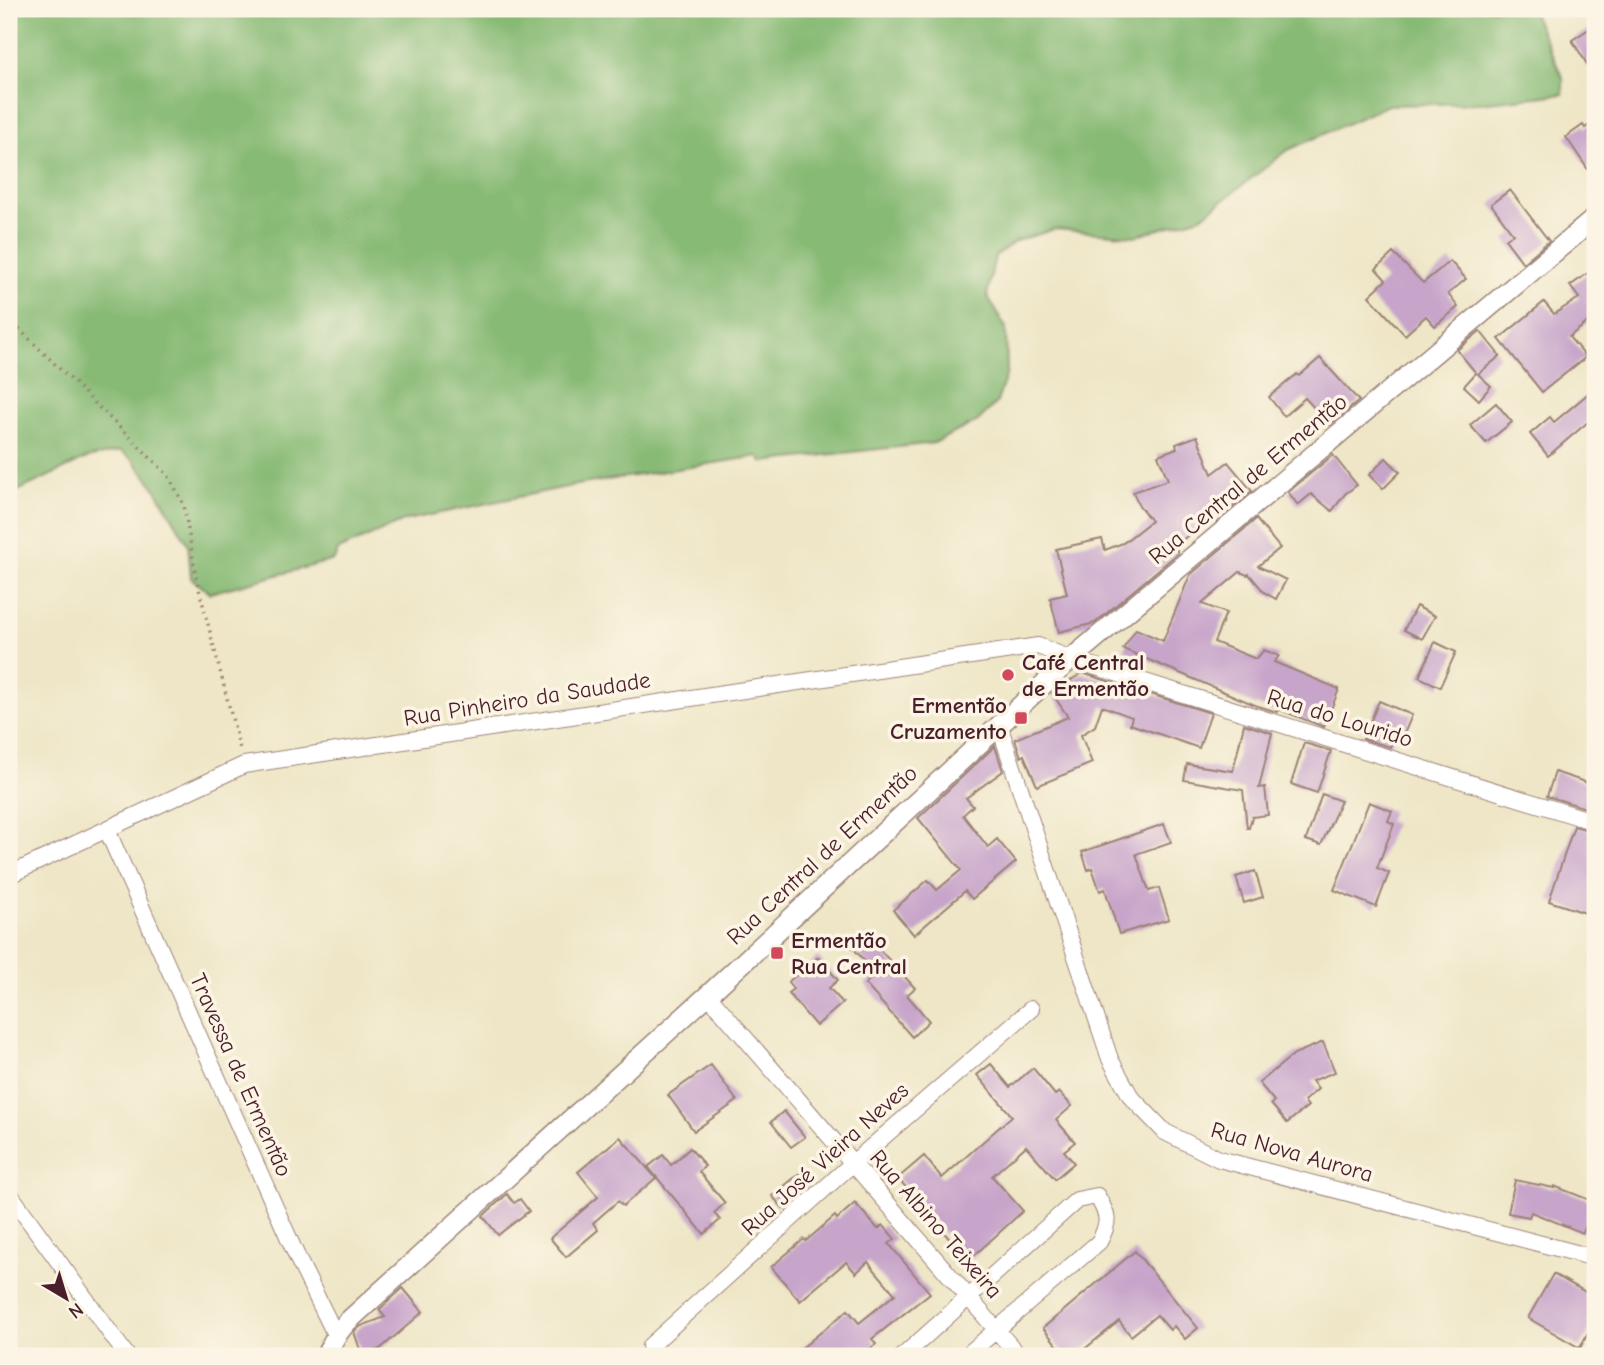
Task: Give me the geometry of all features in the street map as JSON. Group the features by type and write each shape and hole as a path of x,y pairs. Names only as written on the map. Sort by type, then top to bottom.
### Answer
{"street":[{"name":"Rua Central de Ermentão","path":"325,1356 346,1323 708,995 1071,659 1595,218"},
{"name":"Rua Pinheiro da Saudade","path":"9,875 244,765 1038,646 1071,659"},
{"name":"Rua do Lourido","path":"1071,659 1595,821"},
{"name":"Rua Nova Aurora","path":"999,725 1110,1059 1130,1097 1165,1132 1219,1159 1595,1258"},
{"name":"Travessa de Ermentão","path":"107,830 293,1249 336,1336"},
{"name":"Rua Albino Teixeira","path":"708,995 1019,1356"},
{"name":"Rua José Vieira Neves","path":"650,1346 853,1163 1031,1009"},
{"path":"9,1193 127,1356"},
{"path":"903,1356 1077,1200 1097,1196 1107,1213 1106,1229 1099,1242 966,1356"}],"path":[{"path":"9,319 168,475 184,505 196,577 244,765"}],"green space":[{"path":"9,9 1531,9 1563,78 1563,94 1478,103 1388,105 1288,150 1201,217 1135,236 1055,229 1016,241 995,256 987,295 1006,328 1007,372 997,402 978,421 934,443 762,462 759,456 576,485 406,520 338,550 334,560 210,593 191,578 188,544 155,488 133,460 121,451 87,458 9,495"}],"building":[{"path":"1595,25 1595,77 1572,40"},
{"path":"1595,121 1595,180 1566,137 1583,125 1585,128"},
{"path":"1510,190 1549,241 1523,263 1505,239 1513,234 1491,204"},
{"path":"1393,253 1423,283 1450,261 1466,279 1448,294 1458,307 1435,326 1426,316 1405,335 1369,296 1386,280 1376,269"},
{"path":"1595,268 1595,320 1593,318 1569,337 1586,357 1542,392 1499,339 1544,302 1554,314 1579,298 1570,286"},
{"path":"1480,331 1500,356 1478,374 1491,386 1479,400 1464,386 1476,373 1457,350"},
{"path":"1320,358 1359,401 1330,425 1305,398 1284,416 1269,397"},
{"path":"1595,388 1595,416 1548,456 1530,434 1550,417 1554,422"},
{"path":"1496,403 1512,422 1486,443 1470,425"},
{"path":"1197,436 1212,474 1228,462 1252,491 1223,515 1219,510 1175,546 1178,553 1095,623 1059,632 1050,598 1067,594 1056,549 1102,539 1105,550 1123,543 1151,521 1133,492 1168,480 1158,455"},
{"path":"1333,455 1357,485 1345,494 1332,511 1311,494 1298,505 1288,492"},
{"path":"1386,458 1400,472 1383,489 1369,475"},
{"path":"1256,519 1280,548 1258,566 1286,580 1276,599 1264,592 1249,574 1240,572 1202,604 1226,613 1214,642 1256,659 1264,650 1279,656 1274,662 1339,689 1324,727 1278,709 1277,712 1255,705 1123,649 1136,629 1163,641 1190,575"},
{"path":"1416,606 1435,616 1422,639 1404,630"},
{"path":"1435,642 1456,652 1440,687 1419,677"},
{"path":"1082,673 1211,713 1199,748 1130,724 1132,717 1102,706 1095,726 1081,735 1092,763 1037,786 1024,755 1021,757 1015,739 1068,717 1052,693"},
{"path":"1379,701 1412,715 1402,739 1395,736 1390,747 1363,739"},
{"path":"1244,724 1272,733 1259,788 1265,787 1268,815 1252,817 1249,828 1243,790 1184,780 1187,764 1233,771"},
{"path":"1304,743 1331,751 1317,793 1291,784"},
{"path":"995,746 1003,771 966,798 973,806 963,815 988,847 997,839 1016,862 972,899 965,891 914,935 893,910 928,880 937,890 961,870 918,818"},
{"path":"1593,771 1595,811 1547,796 1555,772 1588,783"},
{"path":"1322,794 1341,801 1321,845 1306,840"},
{"path":"1369,802 1392,811 1388,821 1394,824 1377,868 1389,873 1376,907 1334,890"},
{"path":"1164,824 1171,842 1136,854 1149,891 1159,888 1169,919 1119,934 1105,889 1100,891 1092,868 1088,870 1082,852"},
{"path":"1574,826 1595,832 1595,916 1549,901"},
{"path":"1255,871 1263,897 1244,903 1236,877"},
{"path":"867,936 915,988 907,995 929,1021 912,1037 865,984 876,974 853,948"},
{"path":"818,957 838,980 829,988 843,1003 816,1026 788,993 793,989 788,982"},
{"path":"1323,1042 1335,1072 1312,1081 1318,1089 1304,1101 1308,1106 1287,1123 1271,1104 1274,1101 1259,1083 1294,1054"},
{"path":"991,1064 1010,1087 1033,1068 1055,1095 1059,1092 1072,1106 1056,1120 1075,1142 1064,1151 1074,1163 1055,1179 1026,1146 992,1176 1023,1211 968,1261 898,1178 924,1156 942,1178 1012,1116 977,1075"},
{"path":"711,1065 737,1101 694,1131 668,1095"},
{"path":"784,1111 805,1137 791,1147 771,1122"},
{"path":"620,1137 656,1178 623,1206 618,1201 593,1223 598,1230 566,1257 550,1238 598,1197 578,1172"},
{"path":"690,1148 705,1166 699,1172 725,1203 714,1213 720,1220 704,1234 648,1167 663,1155 671,1165"},
{"path":"799,1174 808,1186 783,1208 772,1196"},
{"path":"1515,1180 1554,1186 1595,1202 1583,1233 1531,1212 1529,1217 1508,1213"},
{"path":"507,1194 514,1203 520,1199 529,1211 498,1235 483,1216"},
{"path":"855,1203 878,1229 883,1225 895,1239 889,1244 930,1293 872,1339 876,1344 861,1356 792,1356 848,1310 859,1323 895,1294 868,1262 856,1273 846,1262 800,1301 771,1267 804,1239 806,1241"},
{"path":"1135,1251 1198,1328 1185,1339 1174,1326 1170,1330 1157,1315 1131,1336 1119,1321 1076,1356 1066,1356 1043,1328"},
{"path":"1553,1274 1595,1297 1595,1320 1580,1348 1528,1318"},
{"path":"403,1288 423,1312 380,1349 362,1355 354,1332 361,1326 385,1317 379,1310"}],"place":[{"name":"Café Central de Ermentão","path":"1008,675"},
{"name":"Ermentão Cruzamento","path":"1021,718"},
{"name":"Ermentão Rua Central","path":"777,953"}]}
